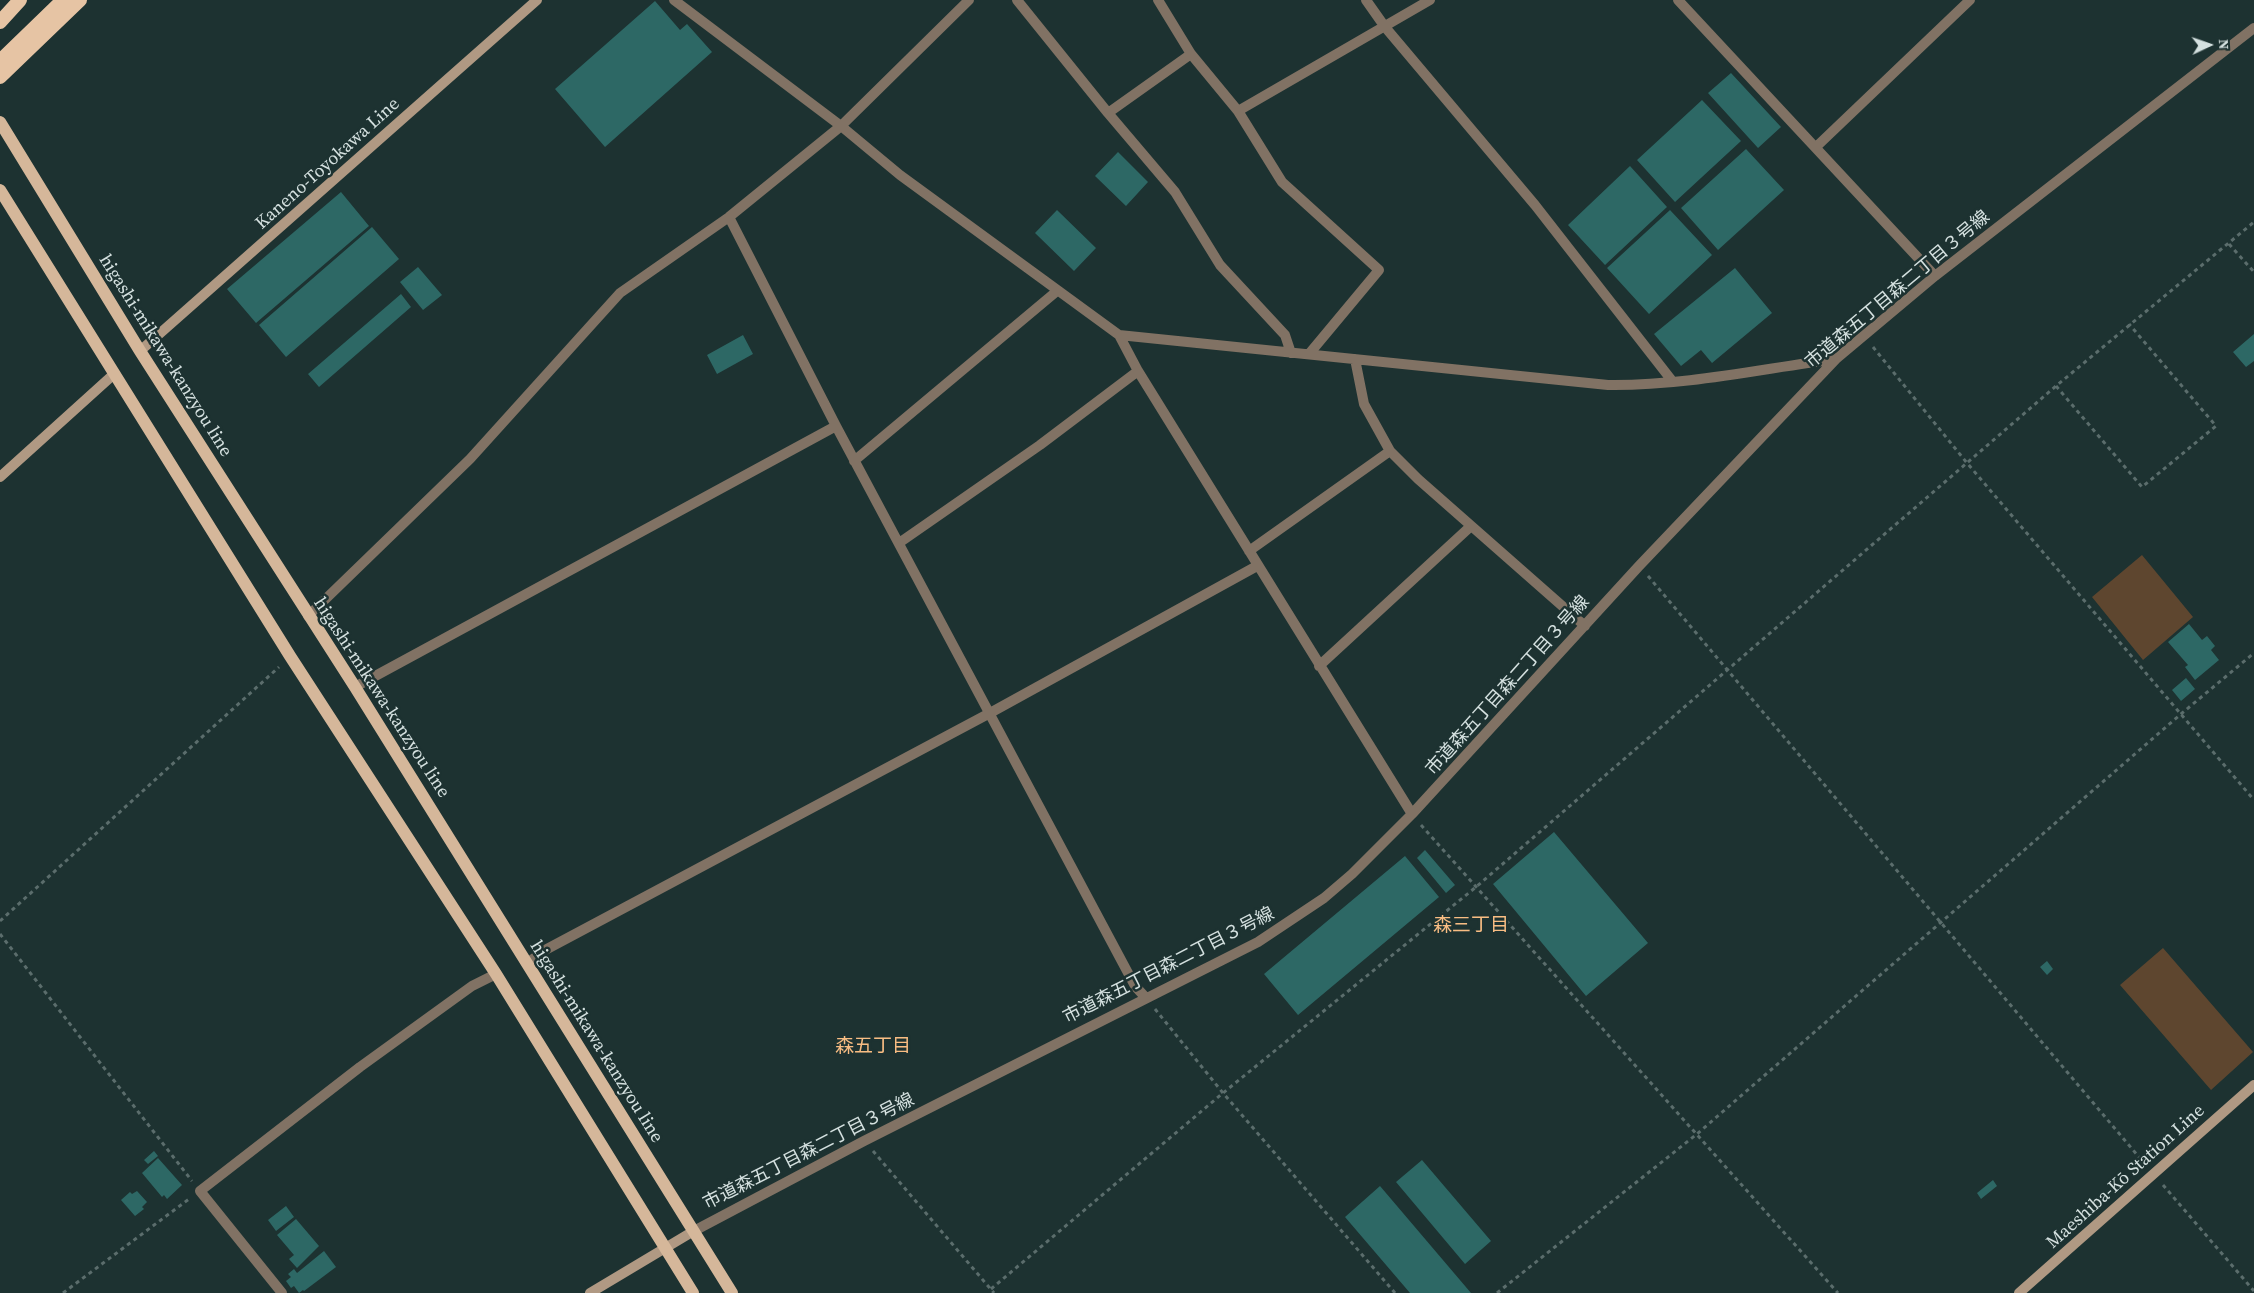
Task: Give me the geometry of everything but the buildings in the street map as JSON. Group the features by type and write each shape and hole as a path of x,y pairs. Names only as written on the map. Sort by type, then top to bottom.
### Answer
{"highway":[{"path":"0,22 20,0"},
{"path":"0,61 63,0"},
{"path":"0,73 74,0"},
{"path":"0,77 80,0"}],"main road":[{"name":"Kaneno-Toyokawa Line","path":"140,351 537,0"},
{"name":"higashi-mikawa-kanzyou line","path":"0,122 140,351 354,687 527,963 692,1232 732,1293"},
{"path":"0,190 208,521 290,656 496,974 693,1293"},
{"path":"0,477 114,374"},
{"name":"Maeshiba-Kō Station Line","path":"2019,1293 2254,1085"},
{"path":"590,1293 692,1232"}],"street":[{"path":"674,0 841,126 900,175 1119,335 1138,371 1257,566 1412,814"},
{"path":"308,616 470,459 620,293 728,217 841,126 969,0"},
{"path":"1017,0 1108,113 1175,192 1220,265 1285,335 1291,353"},
{"path":"1158,0 1191,54 1238,111 1282,182 1379,270 1309,354"},
{"path":"1366,0 1384,26 1536,205 1674,382"},
{"path":"1238,111 1430,0"},
{"path":"1678,0 1934,276"},
{"path":"1816,147 1970,0"},
{"name":"市道森五丁目森二丁目３号線","path":"692,1232 864,1141 1258,942 1299,916 1352,874 1412,814 1639,566 1836,359 1934,276 2254,28"},
{"path":"1108,113 1191,54"},
{"path":"728,217 854,461 1135,986 1146,998"},
{"path":"854,461 1057,291"},
{"path":"1119,335 1608,385 1643,386 1836,359"},
{"path":"1355,359 1364,404 1390,451 1585,626"},
{"path":"899,543 1040,445 1138,371"},
{"path":"354,687 836,426"},
{"path":"1249,551 1390,451"},
{"path":"1319,666 1472,526"},
{"path":"527,963 547,949 990,713 1257,566"},
{"path":"282,1293 200,1191 360,1067 472,986 496,974"}],"path":[{"path":"864,1141 992,1291 1223,1093 1476,887 2056,386 2254,222"},
{"path":"2229,244 2254,272"},
{"path":"2056,386 2142,487 2216,426 2130,324"},
{"path":"1863,335 1967,463 2254,800"},
{"path":"1639,566 2254,1291"},
{"path":"1497,1293 1697,1134 2181,714 2254,653"},
{"path":"0,921 290,656"},
{"path":"1412,814 1838,1293"},
{"path":"0,934 200,1191 63,1293"},
{"path":"1146,998 1223,1093 1395,1293"}],"shaded area":[{"path":"2142,555 2193,617 2143,660 2092,597"},
{"path":"2163,948 2253,1052 2211,1090 2120,985"}],"district":[{"name":"森三丁目","path":"1471,926"},
{"name":"森五丁目","path":"873,1047"}]}
